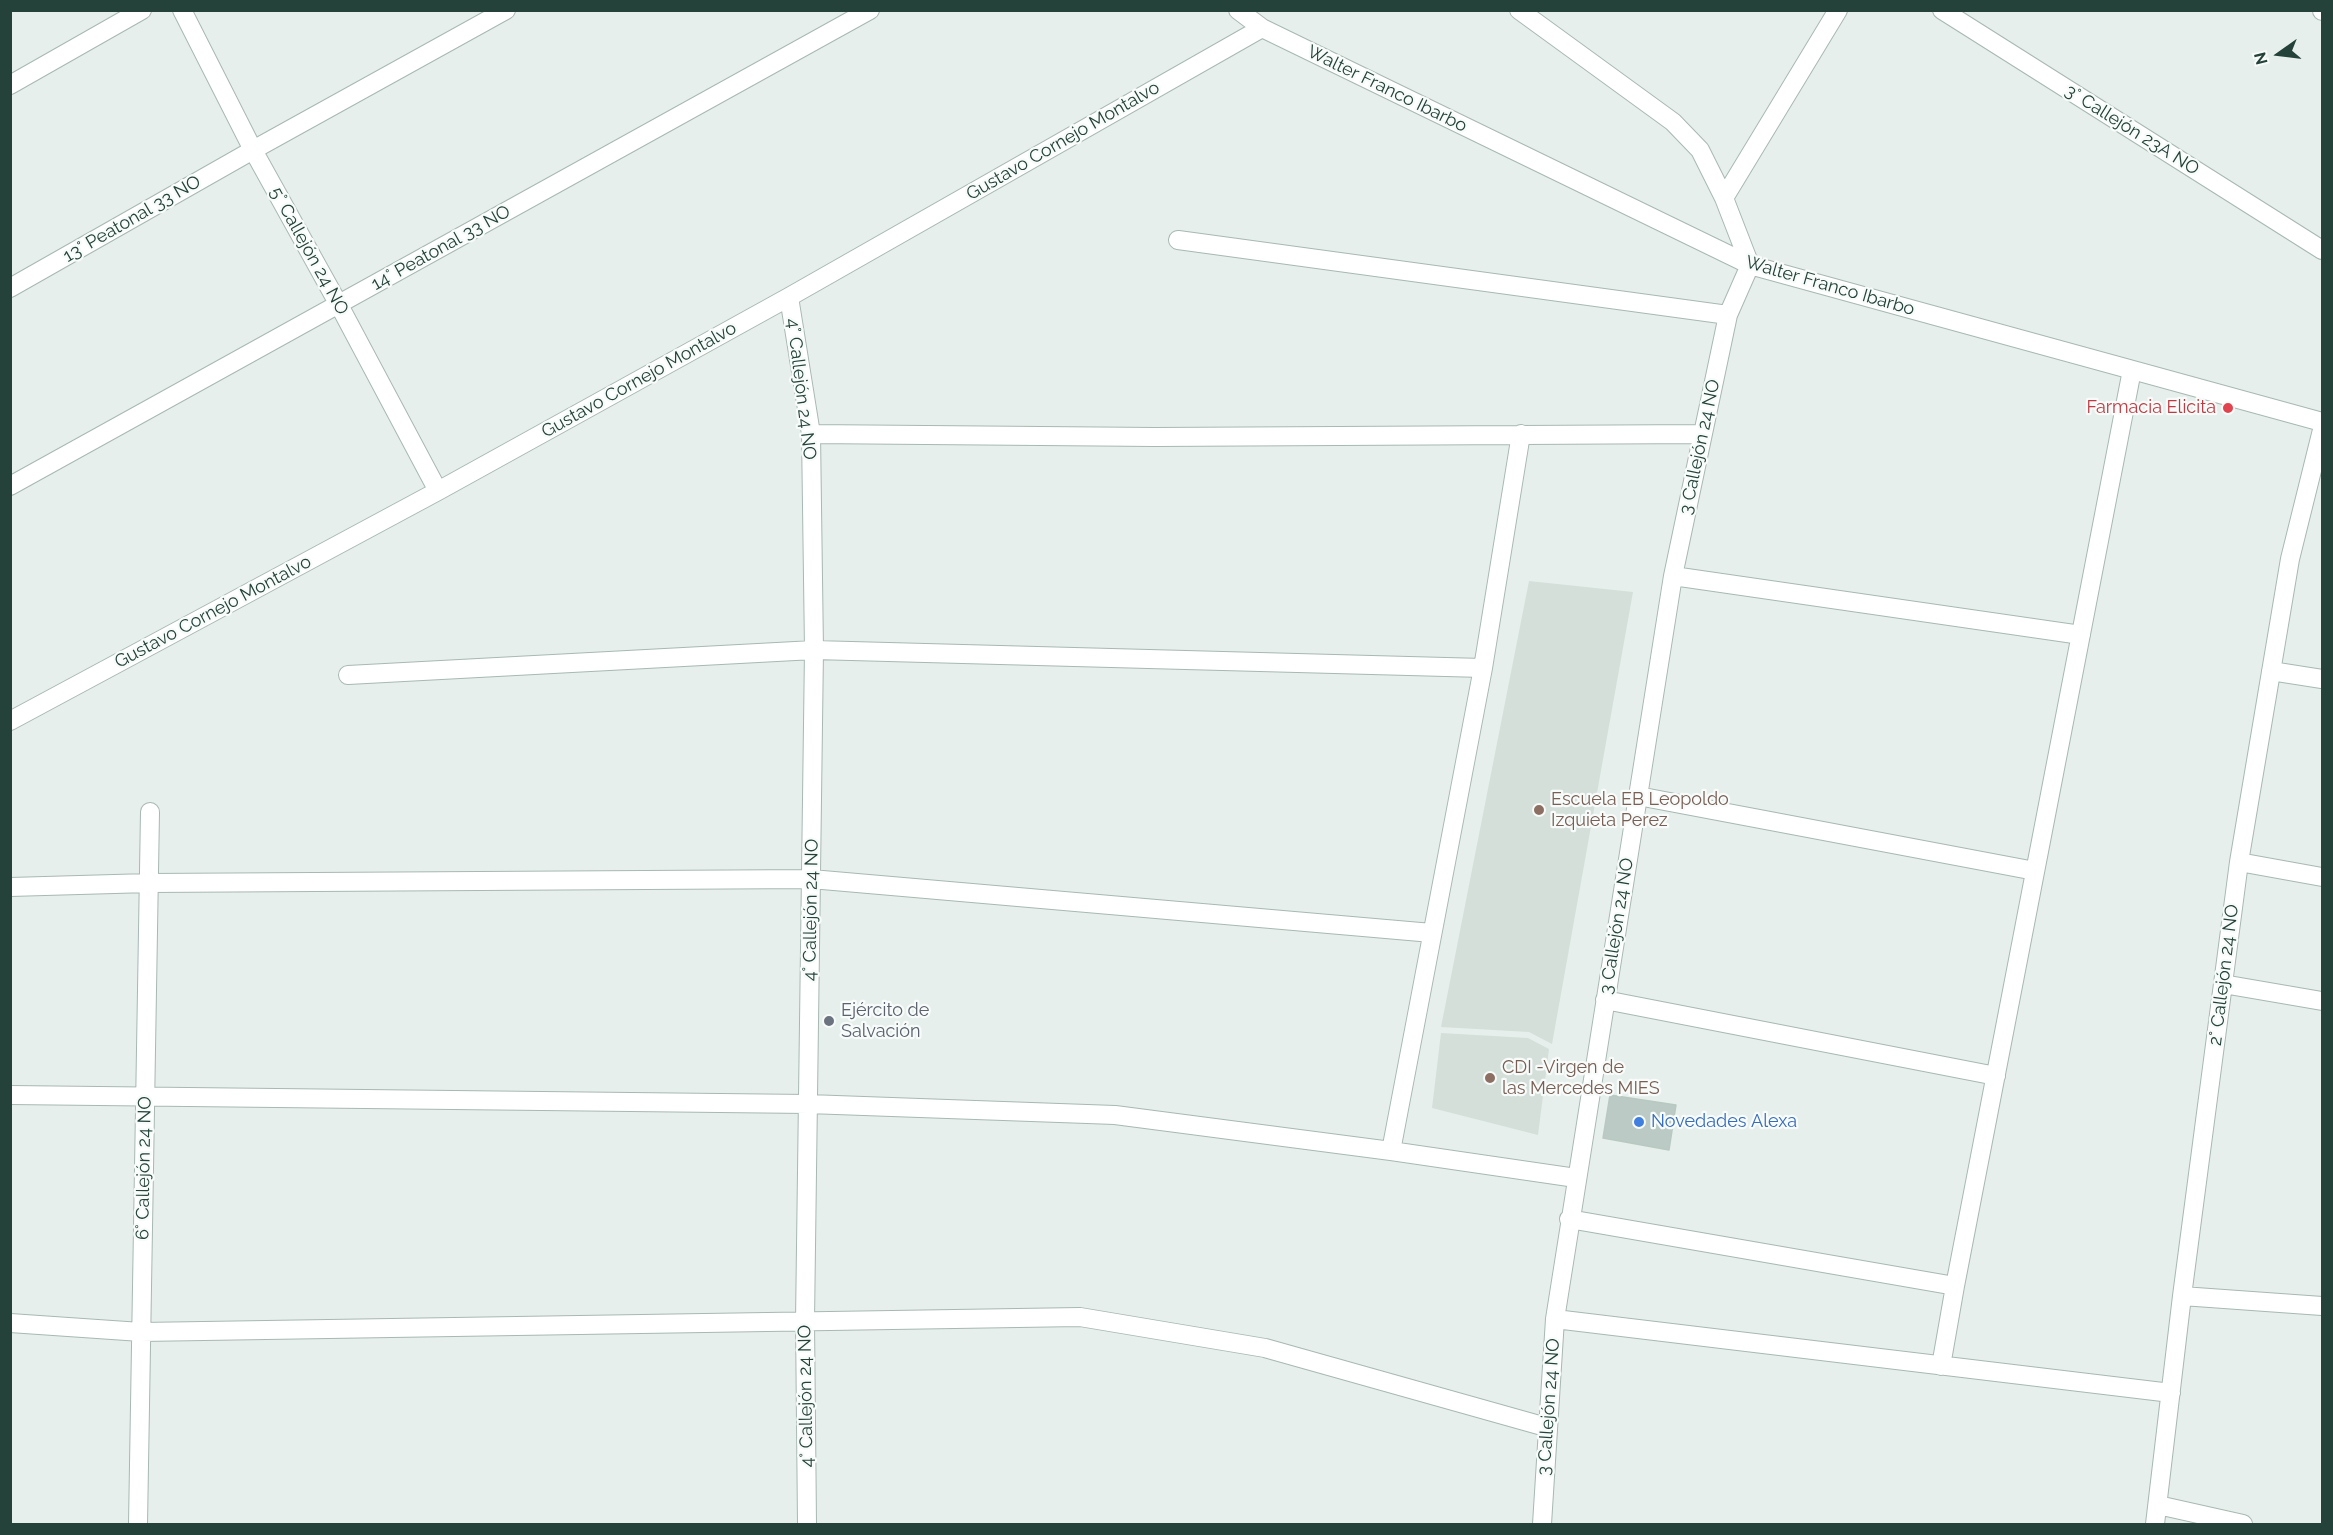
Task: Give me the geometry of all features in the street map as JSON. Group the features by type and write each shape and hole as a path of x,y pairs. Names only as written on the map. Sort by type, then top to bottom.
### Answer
{"street":[{"path":"10,85 142,10"},
{"name":"5° Callejón 24 NO","path":"182,10 253,150 339,304 438,491"},
{"name":"13° Peatonal 33 NO","path":"10,288 506,10"},
{"name":"14° Peatonal 33 NO","path":"10,486 870,10"},
{"name":"Walter Franco Ibarbo","path":"1238,10 1262,28 1750,265 2322,422"},
{"path":"1519,10 1673,122 1700,150 1724,198 1750,265"},
{"path":"1724,198 1838,10"},
{"name":"3° Callejón 23A NO","path":"1942,10 2322,250"},
{"name":"Gustavo Cornejo Montalvo","path":"10,721 438,491 789,297 1262,28"},
{"path":"1178,240 1728,315"},
{"name":"3 Callejón 24 NO","path":"1542,1524 1546,1427 1555,1319 1569,1219 1673,576 1728,315 1750,265"},
{"name":"4° Callejón 24 NO","path":"789,297 811,434 814,650 805,1321 807,1524"},
{"path":"1941,1365 2132,370"},
{"name":"2° Callejón 24 NO","path":"2155,1524 2182,1296 2239,862 2290,559 2322,430"},
{"path":"811,434 1143,437 1703,434"},
{"path":"1391,1150 1483,668 1521,434"},
{"path":"1673,576 2081,635"},
{"path":"348,675 814,650 1483,668"},
{"path":"2271,671 2322,679"},
{"path":"1638,796 2035,871"},
{"name":"6° Callejón 24 NO","path":"138,1524 150,812"},
{"path":"2239,862 2322,877"},
{"path":"10,887 149,883 811,879 1432,933"},
{"path":"2223,984 2322,1001"},
{"path":"1605,1000 1996,1076"},
{"path":"10,1095 808,1104 1115,1115 1391,1150 1576,1178"},
{"path":"1569,1219 1955,1286"},
{"path":"2182,1296 2322,1306"},
{"path":"10,1323 141,1332 1080,1317 1265,1348 1546,1427"},
{"path":"1555,1319 2171,1393"},
{"path":"2158,1505 2243,1524"}],"shaded area":[{"name":"Escuela EB Leopoldo Izquieta Perez","path":"1529,581 1633,592 1552,1044 1529,1032 1441,1027"},
{"name":"CDI -Virgen de las Mercedes MIES","path":"1441,1033 1528,1038 1549,1049 1538,1135 1432,1108"}],"building":[{"name":"Novedades Alexa","path":"1610,1095 1676,1105 1669,1150 1603,1138"}],"place":[{"name":"Farmacia Elicita","path":"2228,408"},
{"name":"Escuela EB Leopoldo Izquieta Perez","path":"1539,810"},
{"name":"Ejército de Salvación","path":"829,1021"},
{"name":"CDI -Virgen de las Mercedes MIES","path":"1490,1078"},
{"name":"Novedades Alexa","path":"1639,1122"}]}
